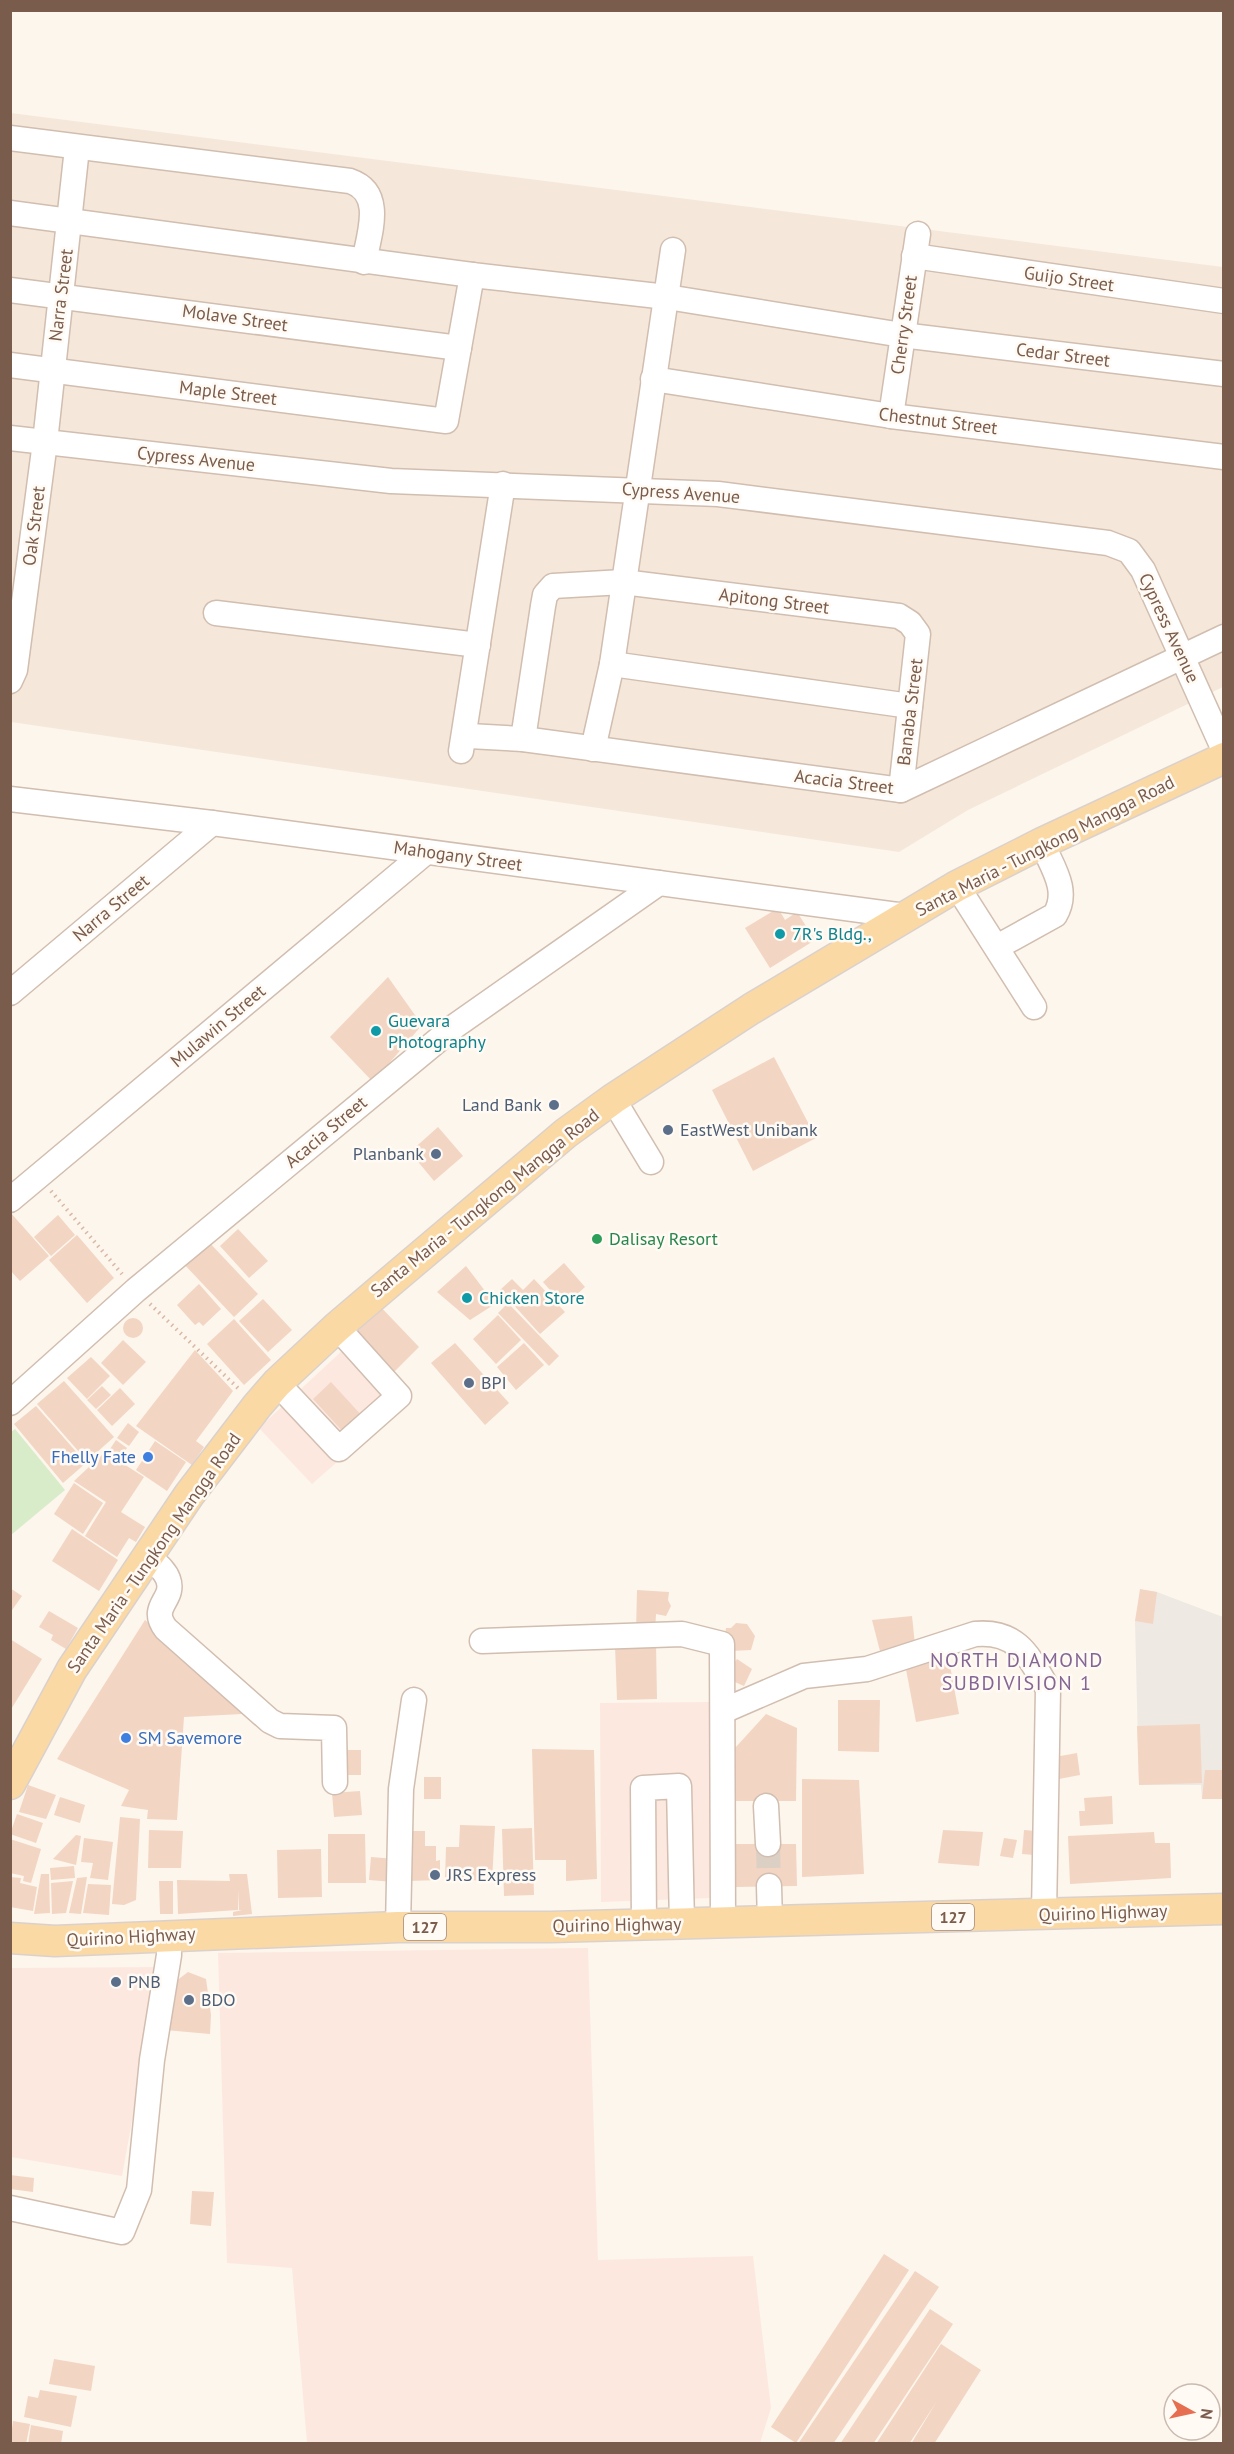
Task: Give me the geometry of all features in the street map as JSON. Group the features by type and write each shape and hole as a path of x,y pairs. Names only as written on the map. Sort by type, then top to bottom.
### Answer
{"main road":[{"name":"Santa Maria - Tungkong Mangga Road","path":"10,1784 72,1669 189,1495 257,1406 277,1383 337,1327 552,1145 613,1099 751,1009 957,886 1041,843 1224,758"},
{"name":"Quirino Highway","path":"10,1938 54,1941 398,1928 644,1925 1224,1909"}],"street":[{"path":"10,138 359,184 367,191 372,201 364,262"},
{"name":"Narra Street","path":"45,442 77,148"},
{"name":"Cedar Street","path":"10,213 364,262 667,297 902,335 1224,374"},
{"name":"Guijo Street","path":"916,245 1224,301"},
{"name":"Cherry Street","path":"891,416 916,245"},
{"path":"593,749 612,664 673,250"},
{"path":"459,348 472,275"},
{"name":"Molave Street","path":"10,290 459,348"},
{"name":"Maple Street","path":"10,365 446,421 459,348"},
{"name":"Chestnut Street","path":"653,379 891,416 1224,457"},
{"name":"Cypress Avenue","path":"10,438 391,481 638,489 718,494 1108,543 1129,551 1143,570 1224,750"},
{"name":"Oak Street","path":"10,681 15,670 45,442"},
{"path":"216,613 478,645 503,484"},
{"name":"Apitong Street","path":"523,739 545,594 553,586 623,582 899,616 910,623 918,634"},
{"name":"Banaba Street","path":"901,790 918,634"},
{"name":"Acacia Street","path":"478,645 465,744 523,739 901,790 1224,637"},
{"path":"612,664 910,706"},
{"name":"Mahogany Street","path":"10,799 212,823 905,916"},
{"name":"Narra Street","path":"10,993 212,823"},
{"path":"997,947 1056,915 1061,905 1062,890 1041,843"},
{"name":"Mulawin Street","path":"10,1200 426,852"},
{"name":"Acacia Street","path":"10,1403 136,1290 455,1026 659,883"},
{"path":"957,886 1034,1007"},
{"path":"613,1099 651,1162"},
{"path":"277,1383 339,1449 399,1396 337,1327"},
{"path":"148,1556 165,1573 169,1581 169,1592 159,1613 159,1620 166,1629 270,1720 280,1726 334,1728 335,1782"},
{"path":"723,1712 804,1676 867,1669 975,1634 994,1634 1011,1639 1029,1658 1048,1689 1044,1914"},
{"path":"482,1641 682,1635 722,1644 723,1923"},
{"path":"398,1928 400,1789 414,1700"},
{"path":"644,1925 643,1788 679,1786 682,1924"},
{"path":"766,1806 768,1844"},
{"path":"769,1886 770,1922"},
{"path":"10,2208 122,2232 139,2190 152,2060 170,1955 169,1935"}],"path":[{"path":"39,1177 136,1290 257,1406"}],"shaded area":[{"path":"11,113 1223,267 1223,687 968,810 899,852 11,722"},
{"path":"357,1337 411,1397 312,1484 259,1428"},
{"path":"1141,1590 1157,1592 1223,1617 1223,1799 1202,1799 1201,1785 1139,1785 1135,1622"},
{"path":"709,1702 713,1898 601,1902 600,1703"},
{"path":"588,1948 598,2260 753,2256 771,2408 760,2443 307,2443 292,2268 227,2263 218,1953"},
{"path":"160,1967 122,2176 11,2157 10,1968"}],"green space":[{"path":"15,1429 65,1490 11,1535 10,1433"}],"building":[{"name":"7R's Bldg.,","path":"778,908 785,920 797,912 815,940 770,968 745,928"},
{"name":"Guevara Photography","path":"388,977 422,1025 373,1082 330,1037"},
{"path":"774,1057 816,1138 753,1171 712,1090"},
{"name":"Planbank","path":"438,1127 463,1156 434,1181 410,1152"},
{"path":"10,1212 49,1256 20,1281 10,1270"},
{"path":"58,1215 75,1235 51,1256 34,1237"},
{"path":"238,1229 268,1261 249,1278 220,1246"},
{"path":"77,1235 114,1278 87,1303 49,1260"},
{"path":"206,1239 258,1294 234,1317 182,1262"},
{"path":"564,1263 585,1287 564,1306 543,1282"},
{"name":"Chicken Store","path":"466,1266 495,1304 470,1320 437,1292"},
{"path":"512,1279 523,1290 534,1279 565,1312 540,1334 500,1290"},
{"path":"199,1284 221,1309 203,1326 199,1322 195,1325 177,1305"},
{"path":"263,1299 292,1330 268,1352 239,1321"},
{"path":"375,1301 419,1347 394,1372 349,1327"},
{"path":"508,1303 559,1356 549,1366 498,1313"},
{"path":"498,1315 521,1340 496,1364 473,1339"},
{"path":"133,1318 140,1321 143,1328 140,1335 133,1338 126,1335 123,1328 126,1321"},
{"path":"234,1319 271,1360 244,1385 207,1344"},
{"path":"123,1340 146,1362 123,1385 101,1363"},
{"name":"BPI","path":"455,1343 509,1403 485,1425 431,1363"},
{"path":"524,1343 544,1365 516,1390 497,1367"},
{"path":"195,1350 233,1391 196,1441 204,1447 192,1465 136,1426"},
{"path":"91,1357 110,1376 87,1399 67,1378"},
{"path":"64,1381 114,1437 87,1461 37,1404"},
{"path":"331,1382 363,1417 345,1434 313,1399"},
{"path":"102,1386 111,1395 96,1409 87,1400"},
{"path":"120,1388 135,1404 112,1426 97,1410"},
{"path":"36,1406 86,1463 63,1483 14,1424"},
{"path":"128,1423 139,1432 129,1446 117,1438"},
{"path":"116,1440 127,1448 119,1460 108,1452"},
{"path":"155,1441 186,1462 167,1491 136,1470"},
{"path":"105,1452 144,1477 121,1512 145,1527 136,1542 129,1538 117,1557 85,1536 106,1502 74,1481"},
{"path":"74,1483 103,1503 83,1534 54,1514"},
{"path":"72,1529 118,1560 99,1591 52,1561"},
{"path":"10,1588 22,1596 10,1613"},
{"path":"1140,1589 1157,1592 1153,1624 1135,1621"},
{"path":"637,1590 669,1592 668,1600 671,1606 666,1616 656,1614 655,1634 636,1632"},
{"path":"49,1611 78,1628 66,1649 51,1640 53,1635 39,1627"},
{"path":"912,1616 915,1645 880,1651 872,1620"},
{"name":"SM Savemore","path":"145,1620 246,1701 242,1714 184,1717 177,1820 147,1819 148,1810 121,1806 129,1790 57,1759"},
{"path":"736,1623 747,1624 755,1636 751,1650 732,1651 724,1642 726,1628 731,1628"},
{"path":"10,1639 42,1659 10,1711"},
{"path":"656,1644 657,1699 617,1700 615,1645"},
{"path":"948,1655 959,1714 916,1722 905,1664"},
{"path":"737,1659 752,1669 744,1686 728,1679 727,1672"},
{"path":"838,1700 880,1700 879,1752 838,1751"},
{"path":"766,1714 797,1728 796,1801 736,1801 735,1748"},
{"path":"1200,1724 1202,1783 1139,1785 1137,1726"},
{"path":"532,1749 594,1750 597,1879 566,1881 566,1860 535,1860"},
{"path":"344,1750 361,1750 361,1775 344,1775"},
{"path":"1077,1753 1080,1775 1059,1779 1055,1757"},
{"path":"1205,1770 1224,1770 1224,1799 1202,1799"},
{"path":"424,1777 441,1777 441,1799 424,1799"},
{"path":"802,1779 859,1780 864,1874 802,1877"},
{"path":"28,1785 56,1795 46,1819 19,1812"},
{"path":"360,1791 362,1815 334,1817 332,1793"},
{"path":"1112,1796 1113,1824 1080,1826 1079,1811 1085,1811 1084,1798"},
{"path":"60,1797 85,1805 80,1823 54,1815"},
{"path":"17,1814 43,1823 36,1843 10,1834"},
{"path":"120,1817 140,1819 136,1900 124,1905 112,1904"},
{"path":"460,1825 495,1826 492,1881 445,1879 446,1847 459,1847"},
{"path":"532,1828 534,1895 504,1896 502,1829"},
{"path":"149,1830 183,1831 181,1868 148,1868"},
{"path":"943,1830 983,1832 979,1866 938,1863"},
{"path":"1024,1830 1036,1831 1034,1855 1022,1854"},
{"path":"405,1831 425,1831 425,1846 436,1846 436,1861 440,1860 440,1880 408,1881"},
{"path":"1154,1832 1155,1843 1170,1843 1171,1878 1070,1884 1068,1836"},
{"path":"328,1834 365,1834 366,1883 328,1883"},
{"path":"76,1835 81,1836 76,1865 53,1859"},
{"path":"84,1838 113,1842 108,1880 90,1878 93,1863 81,1862"},
{"path":"1004,1838 1017,1840 1013,1858 1000,1856"},
{"path":"10,1839 41,1849 31,1883 23,1881 24,1876 10,1873"},
{"path":"735,1844 796,1844 797,1886 736,1887"},
{"path":"321,1849 322,1897 278,1898 277,1850"},
{"path":"371,1857 396,1859 394,1882 369,1880"},
{"path":"74,1866 75,1878 51,1880 50,1868"},
{"path":"41,1874 49,1874 50,1913 34,1914"},
{"path":"229,1874 247,1874 252,1914 233,1916 233,1912 242,1910 239,1910 238,1890 238,1910 178,1914 177,1880 230,1881"},
{"path":"10,1877 21,1878 20,1883 37,1887 33,1911 10,1907"},
{"path":"87,1877 81,1914 69,1913 77,1878"},
{"path":"73,1881 66,1913 52,1914 51,1883"},
{"path":"159,1881 173,1881 173,1914 160,1914"},
{"path":"88,1884 111,1885 109,1915 83,1913"},
{"name":"BDO","path":"188,1972 206,1979 211,2015 210,2034 165,2030 171,1985"},
{"path":"10,2175 34,2178 33,2192 10,2189"},
{"path":"192,2191 214,2192 211,2226 190,2224"},
{"path":"884,2254 909,2270 796,2443 771,2427"},
{"path":"915,2271 939,2287 833,2444 798,2444"},
{"path":"930,2309 953,2324 873,2444 840,2444"},
{"path":"941,2344 981,2370 934,2444 911,2444 937,2401 909,2444 876,2444"},
{"path":"54,2359 95,2366 91,2391 49,2384"},
{"path":"40,2390 77,2396 71,2427 24,2417 28,2396 38,2398"},
{"path":"13,2421 30,2424 26,2444 10,2444"},
{"path":"31,2425 63,2431 61,2444 28,2444"}],"tunnel":[{"path":"768,1844 769,1886"}],"place":[{"name":"7R's Bldg.,","path":"780,934"},
{"name":"Guevara Photography","path":"376,1031"},
{"name":"Land Bank","path":"554,1105"},
{"name":"EastWest Unibank","path":"668,1130"},
{"name":"Planbank","path":"436,1154"},
{"name":"Dalisay Resort","path":"597,1239"},
{"name":"Chicken Store","path":"467,1298"},
{"name":"BPI","path":"469,1383"},
{"name":"Fhelly Fate","path":"148,1457"},
{"name":"SM Savemore","path":"126,1738"},
{"name":"JRS Express","path":"435,1875"},
{"name":"PNB","path":"116,1982"},
{"name":"BDO","path":"189,2000"}],"district":[{"name":"NORTH DIAMOND SUBDIVISION 1","path":"1017,1672"}]}
